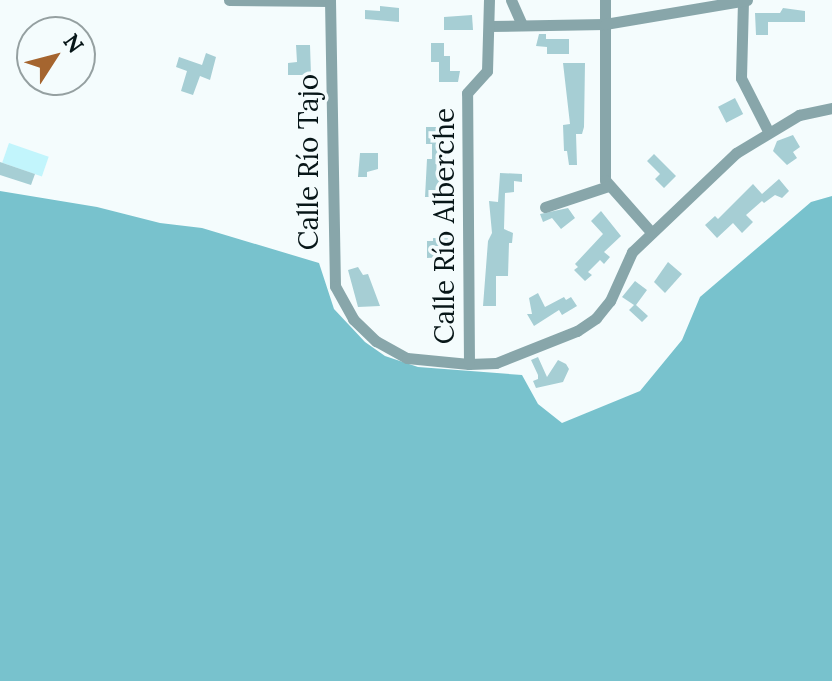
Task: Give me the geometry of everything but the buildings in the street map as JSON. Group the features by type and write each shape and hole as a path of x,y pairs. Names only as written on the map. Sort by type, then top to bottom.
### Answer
{"street":[{"path":"229,0 330,1"},
{"name":"Calle Río Alberche","path":"469,364 467,93 487,71 489,0"},
{"path":"511,0 522,25"},
{"path":"605,0 608,186 651,232"},
{"path":"489,26 605,24 745,0 741,78 768,131"},
{"name":"Calle Río Tajo","path":"330,1 332,259 335,286 353,319 376,341 407,358 469,364"},
{"path":"469,364 513,358 561,339 596,318 621,282 632,252 736,153 799,115 832,108"},
{"path":"545,207 608,186"}],"shaded area":[{"path":"9,143 49,157 42,177 2,163"},
{"path":"0,191 97,207 160,223 202,228 319,263 334,309 365,342 385,356 418,367 522,375 538,404 562,423 640,391 682,340 700,297 811,202 832,196 832,681 0,681"}]}
